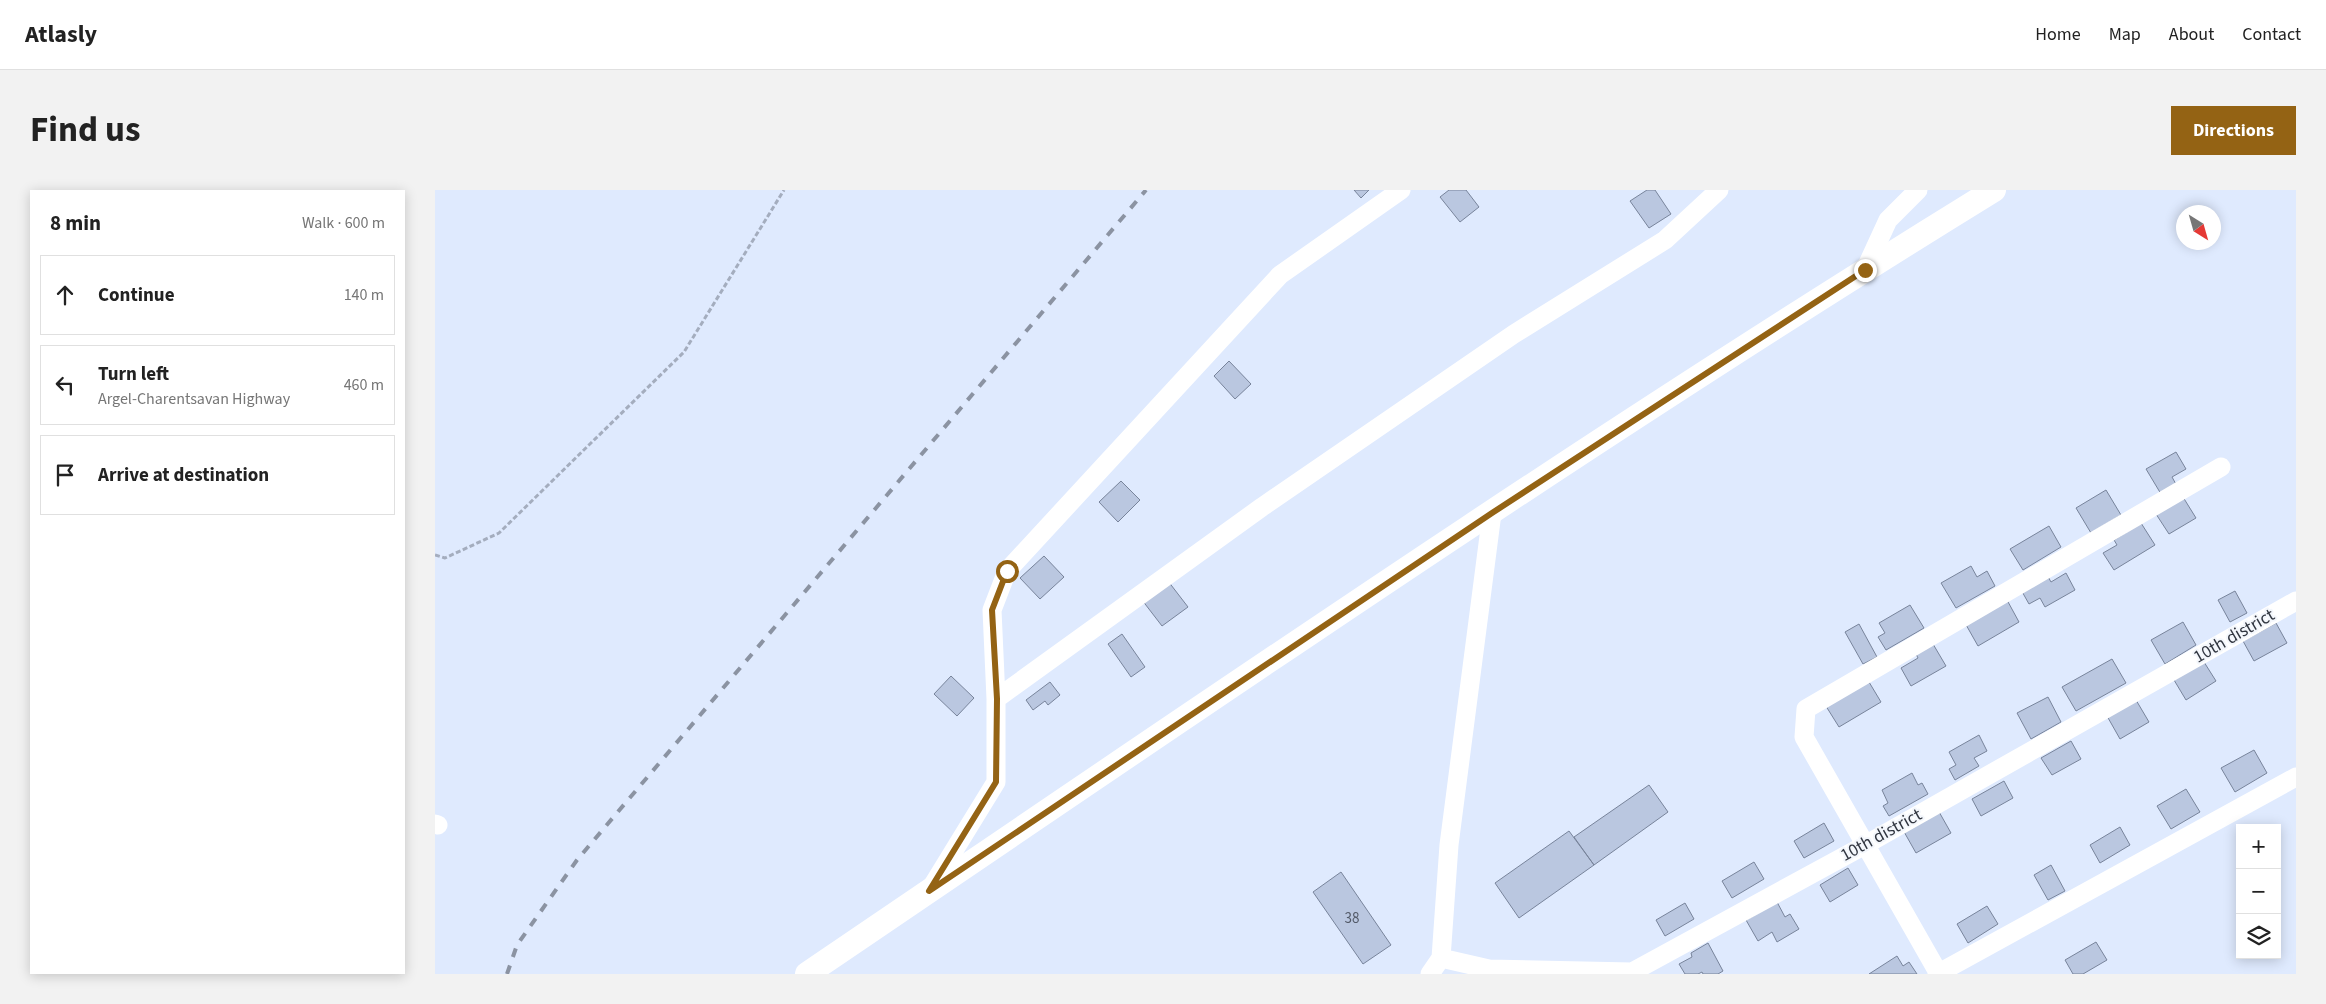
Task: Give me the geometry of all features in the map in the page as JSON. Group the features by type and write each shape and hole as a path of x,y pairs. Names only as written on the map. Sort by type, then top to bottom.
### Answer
{"main road":[{"path":"807,974 1492,513 1865,270 1994,190"}],"street":[{"path":"929,891 996,782 997,699 992,610 1007,571 1280,275 1401,190"},
{"path":"997,699 1262,507 1506,340 1665,240 1719,190"},
{"path":"1865,270 1888,220 1918,190"},
{"path":"2221,467 1806,709 1804,737 1938,974 2296,777"},
{"path":"1430,974 1441,958 1449,845 1492,513"},
{"name":"10th district","path":"1441,958 1489,969 1632,973 1865,845 2296,601"}],"path":[{"path":"435,555 445,558 499,532 684,352 784,190"}],"building":[{"path":"1354,190 1369,190 1361,198"},
{"path":"1449,190 1466,190 1479,207 1460,222 1440,197"},
{"path":"1647,190 1655,190 1671,214 1649,228 1630,201"},
{"path":"1229,361 1251,384 1235,399 1214,376"},
{"path":"2176,452 2186,469 2172,477 2177,486 2161,494 2146,469"},
{"path":"1121,481 1140,500 1118,522 1099,502"},
{"path":"2106,490 2121,515 2091,533 2076,508"},
{"path":"2183,497 2196,518 2169,534 2156,514"},
{"path":"2141,523 2155,545 2114,570 2103,553 2117,545 2114,540"},
{"path":"2049,526 2061,547 2023,570 2010,549"},
{"path":"1044,556 1064,577 1040,599 1020,578"},
{"path":"1971,566 1977,577 1987,571 1995,586 1956,608 1941,583"},
{"path":"2046,573 2051,582 2066,573 2075,590 2045,607 2040,598 2029,604 2020,588"},
{"path":"1168,581 1188,607 1162,626 1142,600"},
{"path":"2235,591 2247,613 2230,622 2218,600"},
{"path":"2007,600 2019,622 1978,646 1965,623"},
{"path":"1910,605 1924,628 1886,650 1878,637 1885,633 1879,623"},
{"path":"2183,622 2196,645 2165,664 2151,640"},
{"path":"2276,623 2287,643 2254,661 2243,641"},
{"path":"1859,624 1877,657 1863,664 1845,632"},
{"path":"1122,634 1145,667 1131,677 1108,644"},
{"path":"1933,644 1946,666 1911,686 1901,668 1918,658 1916,654"},
{"path":"2112,659 2126,683 2076,711 2062,687"},
{"path":"2204,662 2216,681 2186,700 2174,680"},
{"path":"951,676 974,698 957,716 934,694"},
{"path":"1866,677 1881,702 1839,727 1824,703"},
{"path":"1050,682 1060,695 1048,705 1045,701 1033,710 1026,700"},
{"path":"2048,697 2061,722 2031,739 2017,713"},
{"path":"2136,700 2149,722 2120,739 2107,716"},
{"path":"1979,735 1987,751 1974,758 1979,766 1955,780 1949,769 1956,765 1949,752"},
{"path":"2071,741 2081,759 2052,775 2041,758"},
{"path":"2254,750 2267,773 2235,792 2221,768"},
{"path":"1912,773 1918,785 1922,783 1928,794 1889,816 1883,806 1888,803 1882,790"},
{"path":"2004,781 2013,798 1981,816 1972,799"},
{"path":"1649,785 1668,812 1594,865 1574,837"},
{"path":"2186,789 2200,812 2171,829 2157,806"},
{"path":"1938,810 1951,833 1916,853 1903,830"},
{"path":"1824,823 1834,841 1804,858 1794,841"},
{"path":"2120,827 2130,845 2100,863 2090,845"},
{"path":"1569,831 1594,865 1519,918 1495,883"},
{"path":"1754,862 1764,879 1732,898 1722,881"},
{"path":"2051,865 2065,891 2048,900 2034,875"},
{"path":"1848,868 1858,885 1830,902 1820,885"},
{"path":"1341,872 1391,945 1363,964 1313,892"},
{"path":"1777,902 1785,917 1790,914 1799,929 1777,942 1772,932 1758,941 1746,920"},
{"path":"1685,903 1694,919 1665,936 1656,920"},
{"path":"1987,906 1998,924 1968,943 1957,924"},
{"path":"2096,942 2107,960 2083,974 2073,974 2065,960"},
{"path":"1708,943 1723,971 1718,974 1703,974 1702,972 1698,974 1685,974 1679,964 1692,957 1691,953"},
{"path":"1897,956 1903,966 1909,962 1917,974 1869,974"}],"railway":[{"path":"507,974 517,945 577,860 1146,190"}],"route":[{"path":"1007,571 992,610 997,699 996,782 929,891 1492,513 1865,270"}]}
